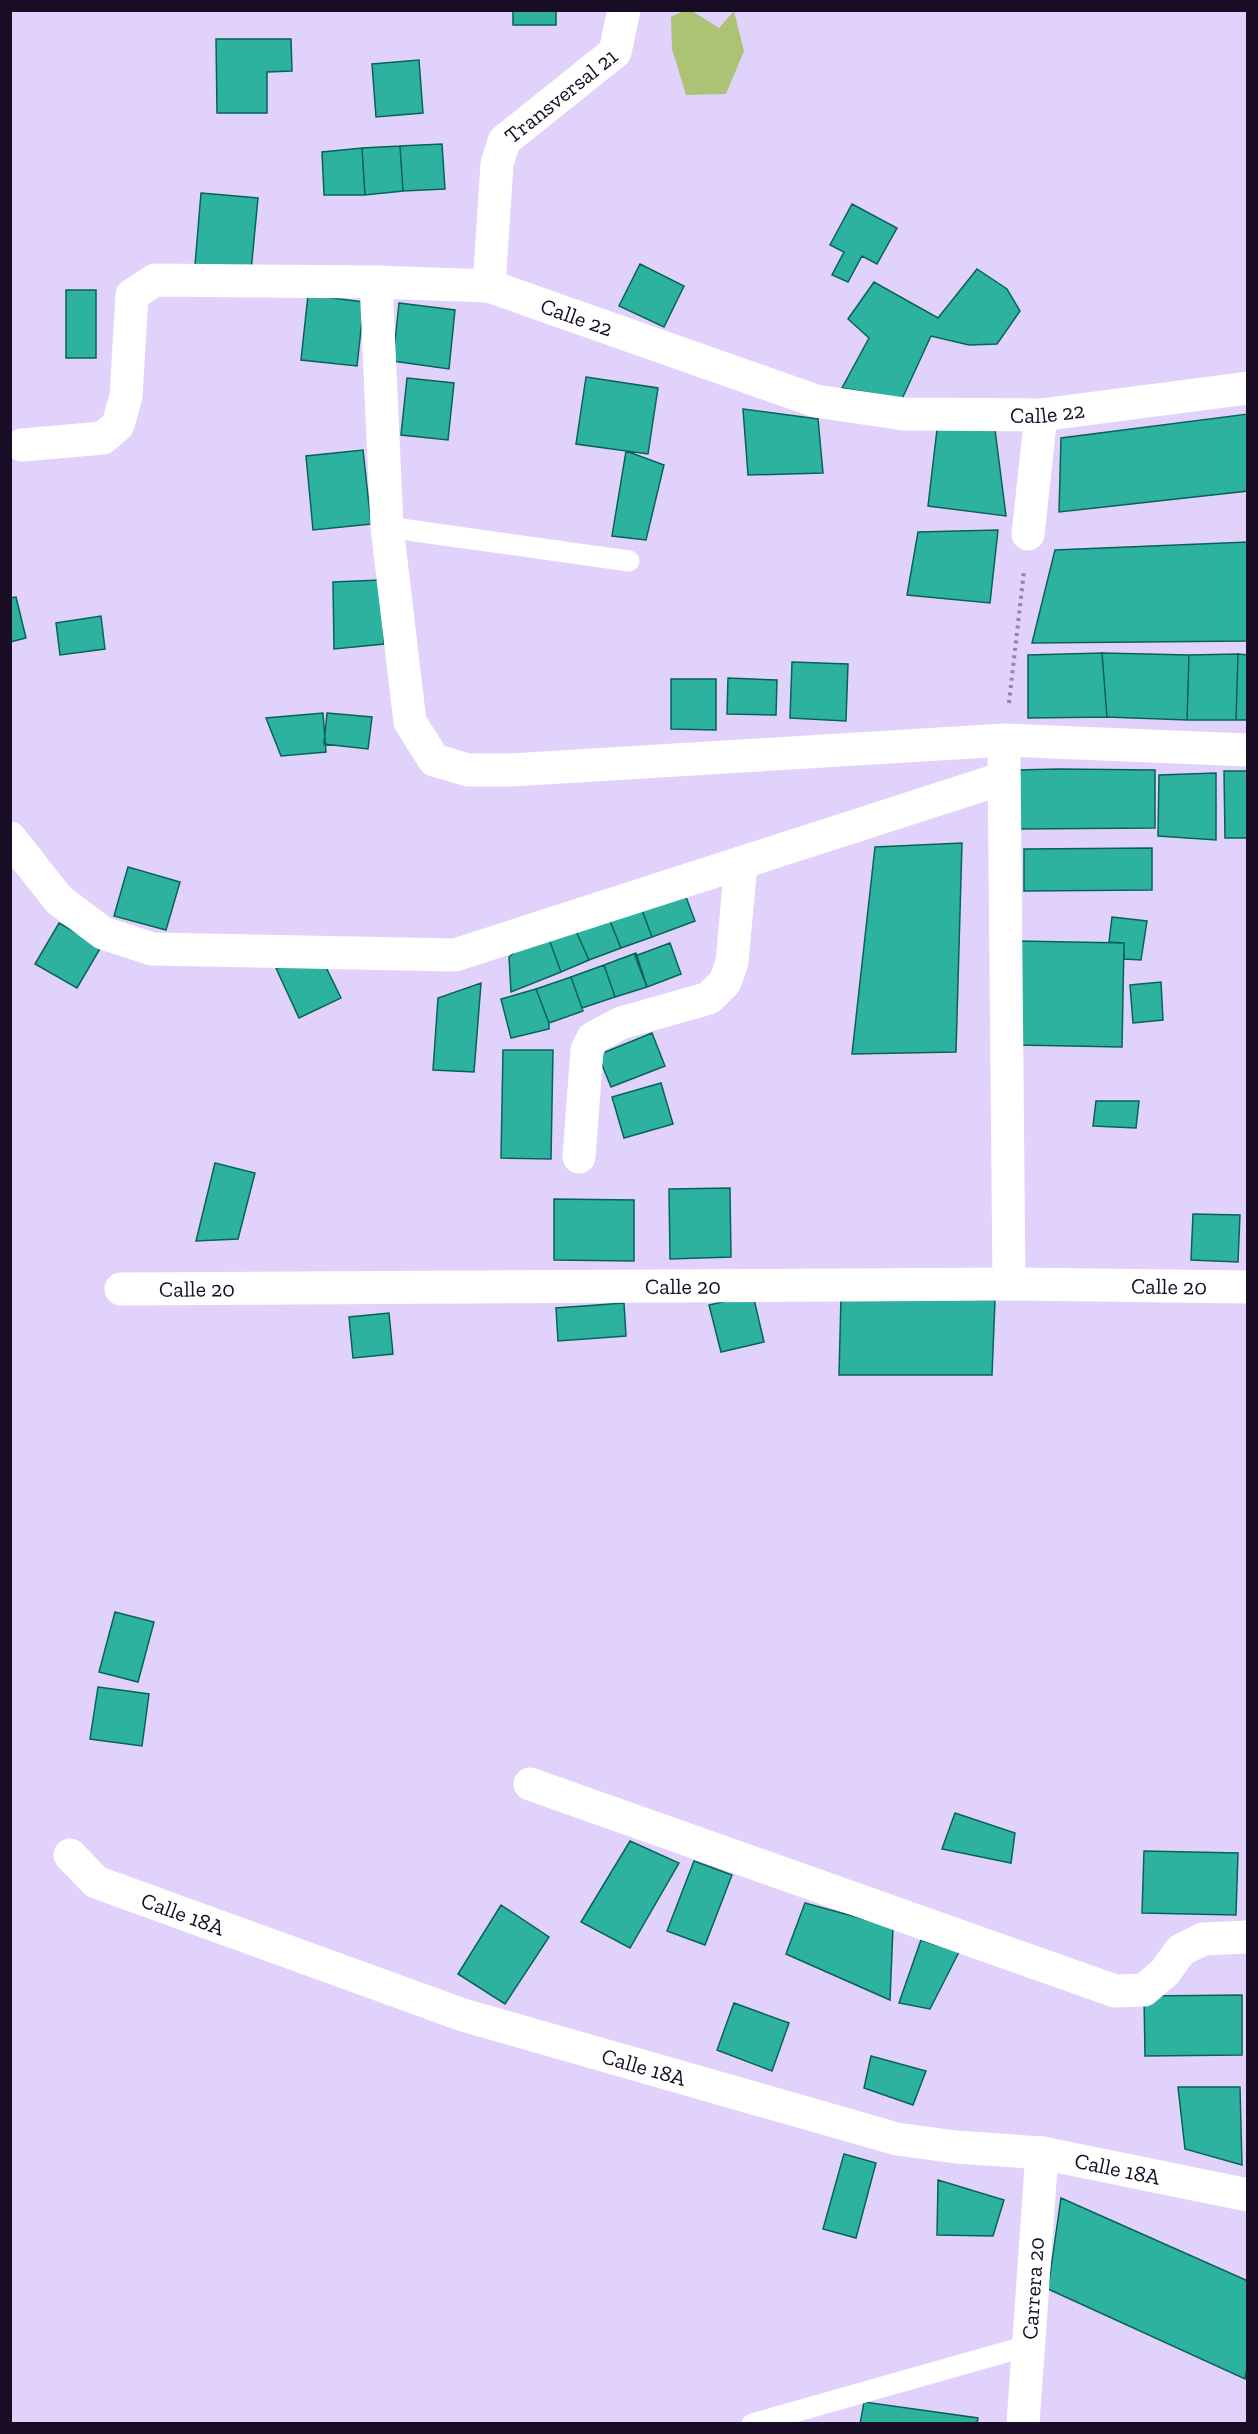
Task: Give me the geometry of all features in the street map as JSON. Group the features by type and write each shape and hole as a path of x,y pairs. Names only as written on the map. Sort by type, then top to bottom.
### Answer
{"street":[{"name":"Transversal 21","path":"489,286 497,164 504,141 615,52 624,10"},
{"name":"Calle 22","path":"22,445 103,438 118,424 126,396 132,295 155,280 375,282 489,286 816,401 904,414 1041,415 1248,388"},
{"path":"375,282 387,527 410,722 434,760 468,770 511,770 1005,740 1248,750"},
{"path":"1028,534 1041,415"},
{"path":"1005,740 1008,1284"},
{"path":"10,838 59,900 103,933 152,949 455,955 1004,778"},
{"path":"579,1157 587,1050 593,1038 621,1023 709,998 725,982 732,962 741,863"},
{"name":"Calle 20","path":"121,1289 1008,1284 1248,1287"},
{"path":"530,1784 1115,1991 1144,1990 1165,1972 1181,1950 1203,1938 1248,1937"},
{"name":"Calle 18A","path":"70,1855 96,1882 463,2015 897,2139 956,2147 1042,2153 1248,2195"},
{"name":"Carrera 20","path":"1023,2424 1042,2153"}],"lane":[{"path":"387,527 629,561"},
{"path":"752,2424 1027,2346"}],"path":[{"path":"1005,740 1028,534"}],"green space":[{"path":"683,11 692,11 719,28 734,11 744,51 726,94 686,95 672,49 671,17"}],"building":[{"path":"513,10 556,10 556,25 513,25"},
{"path":"216,39 291,39 292,71 267,72 267,113 217,113"},
{"path":"419,60 423,113 376,117 372,64"},
{"path":"442,144 445,189 403,191 400,146"},
{"path":"400,146 403,191 365,195 362,148"},
{"path":"362,148 365,195 324,195 322,152"},
{"path":"201,193 258,198 251,271 195,265"},
{"path":"852,204 897,228 877,264 862,256 848,282 832,275 844,252 830,245"},
{"path":"640,264 684,286 664,327 619,306"},
{"path":"977,269 1007,289 1020,311 997,344 969,345 931,336 902,399 842,388 869,338 848,319 874,282 938,318"},
{"path":"66,290 96,290 96,358 66,358"},
{"path":"308,295 364,302 357,366 301,360"},
{"path":"399,303 455,310 449,369 393,361"},
{"path":"586,377 658,388 648,454 576,444"},
{"path":"407,378 454,383 448,440 401,435"},
{"path":"743,409 818,419 823,473 748,475"},
{"path":"1248,414 1248,491 1059,512 1061,438"},
{"path":"938,421 995,430 1006,516 928,506"},
{"path":"363,450 371,524 313,530 306,456"},
{"path":"626,451 664,465 646,540 612,536"},
{"path":"998,530 990,603 907,595 918,532"},
{"path":"1248,542 1248,641 1032,643 1055,550"},
{"path":"381,580 384,644 334,649 333,582"},
{"path":"16,597 26,638 10,642 10,598"},
{"path":"101,616 105,649 60,655 56,623"},
{"path":"1102,653 1107,717 1028,718 1028,655"},
{"path":"1102,653 1189,655 1187,720 1107,717"},
{"path":"1238,654 1236,720 1187,720 1189,655"},
{"path":"1238,654 1248,655 1248,720 1236,720"},
{"path":"792,662 848,664 846,721 790,718"},
{"path":"728,678 777,680 776,715 727,714"},
{"path":"671,679 716,679 716,730 671,729"},
{"path":"323,713 326,752 281,756 266,718"},
{"path":"327,713 372,717 368,749 324,744"},
{"path":"1016,770 1155,770 1155,828 1014,829"},
{"path":"1224,771 1248,771 1248,838 1225,838"},
{"path":"1216,773 1216,840 1158,836 1159,775"},
{"path":"962,843 956,1052 852,1054 875,847"},
{"path":"1152,848 1152,890 1024,891 1024,849"},
{"path":"128,867 180,882 166,930 114,916"},
{"path":"682,886 695,921 652,937 639,902"},
{"path":"639,902 652,937 621,948 608,916"},
{"path":"608,916 621,948 589,960 575,929"},
{"path":"1112,917 1147,921 1141,960 1124,959 1124,943 1109,942"},
{"path":"59,923 101,947 77,988 35,964"},
{"path":"542,929 549,939 561,972 511,992 509,957"},
{"path":"575,929 589,960 561,972 549,939"},
{"path":"1018,941 1124,943 1122,1047 1017,1045"},
{"path":"670,943 681,974 647,987 635,956"},
{"path":"636,953 647,987 615,997 604,965"},
{"path":"323,961 341,998 299,1018 276,968"},
{"path":"604,965 615,997 582,1008 571,977"},
{"path":"571,977 583,1011 549,1023 536,989"},
{"path":"1161,982 1163,1020 1133,1023 1130,985"},
{"path":"481,983 474,1072 433,1070 438,998"},
{"path":"536,989 549,1023 549,1029 511,1038 501,999"},
{"path":"652,1033 665,1066 611,1087 598,1055"},
{"path":"503,1050 553,1050 551,1159 501,1158"},
{"path":"661,1083 673,1124 624,1138 612,1097"},
{"path":"1096,1101 1139,1101 1136,1128 1093,1126"},
{"path":"215,1163 255,1173 238,1239 196,1241"},
{"path":"730,1188 731,1257 670,1259 669,1189"},
{"path":"554,1199 634,1200 634,1261 554,1260"},
{"path":"1193,1214 1240,1215 1238,1262 1191,1260"},
{"path":"753,1295 764,1342 721,1352 709,1305"},
{"path":"841,1297 995,1300 992,1375 839,1375"},
{"path":"624,1303 626,1336 558,1341 556,1308"},
{"path":"389,1313 393,1354 353,1358 349,1317"},
{"path":"115,1612 154,1622 138,1682 99,1672"},
{"path":"98,1687 149,1694 142,1746 90,1739"},
{"path":"955,1813 1015,1833 1011,1863 942,1849"},
{"path":"630,1841 679,1863 630,1948 581,1922"},
{"path":"1144,1851 1238,1853 1236,1915 1142,1913"},
{"path":"694,1861 732,1875 705,1945 667,1931"},
{"path":"805,1903 893,1927 890,2000 786,1954"},
{"path":"501,1905 549,1937 505,2004 458,1974"},
{"path":"921,1940 959,1952 930,2009 899,2003"},
{"path":"1242,1995 1242,2055 1145,2056 1144,1996"},
{"path":"734,2003 789,2023 772,2071 717,2050"},
{"path":"871,2056 926,2071 913,2105 864,2088"},
{"path":"1178,2087 1240,2087 1242,2165 1185,2149"},
{"path":"844,2154 876,2163 856,2238 823,2229"},
{"path":"938,2180 1004,2200 993,2236 937,2235"},
{"path":"1061,2198 1248,2281 1248,2363 1245,2379 1048,2289"},
{"path":"864,2402 978,2418 977,2424 860,2424"}]}
